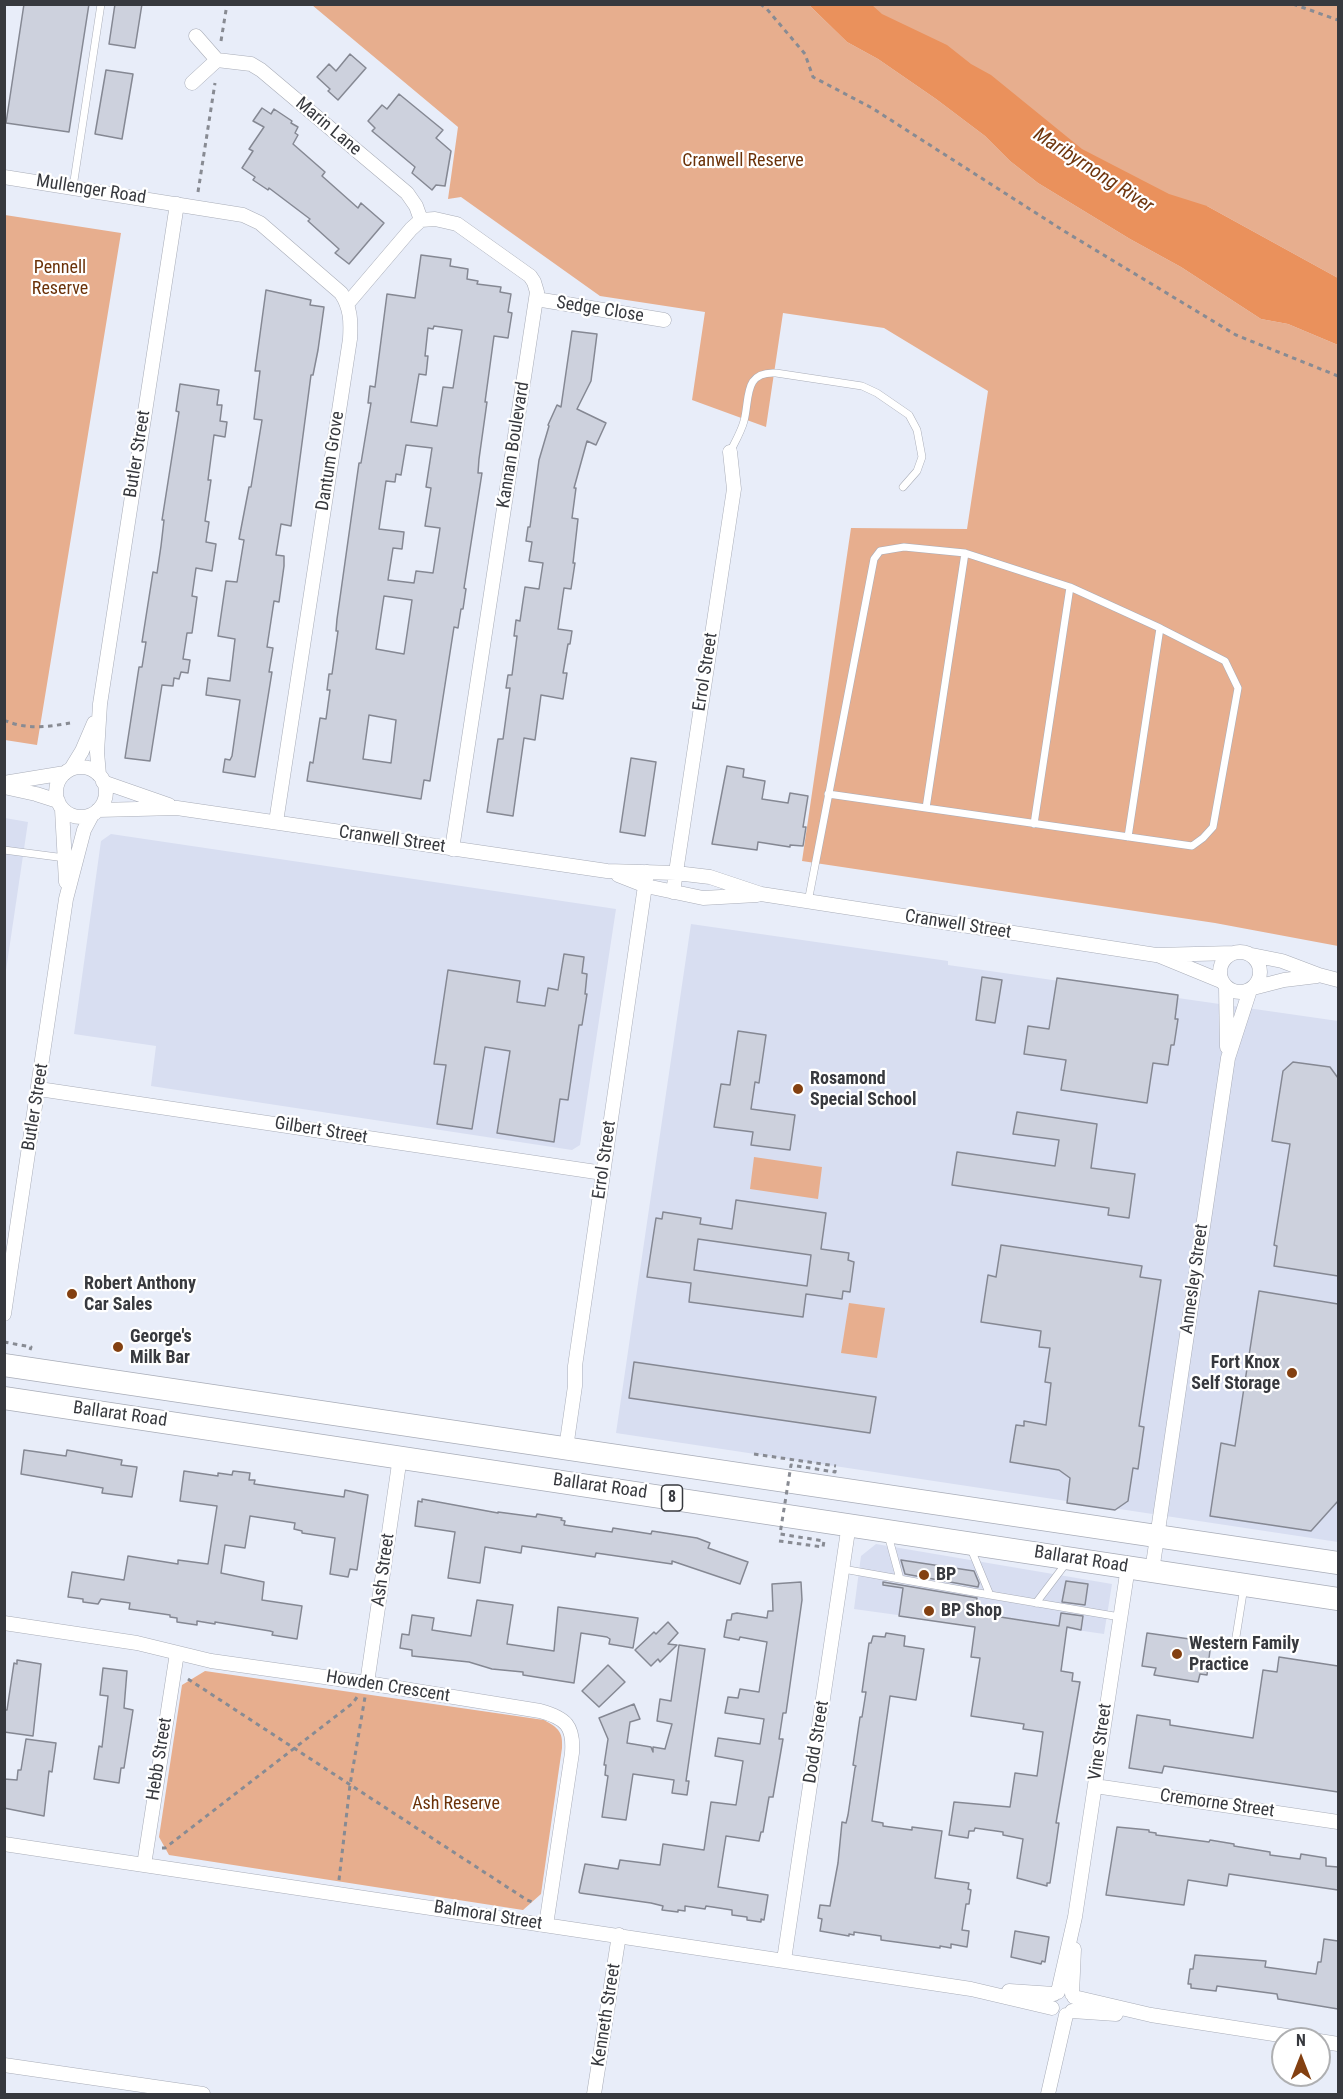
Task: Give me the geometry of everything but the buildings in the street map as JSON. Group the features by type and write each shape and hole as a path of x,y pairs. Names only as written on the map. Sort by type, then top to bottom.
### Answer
{"highway":[{"name":"Ballarat Road","path":"4,1365 1338,1563"},
{"name":"Ballarat Road","path":"4,1398 1338,1599"}],"street":[{"path":"192,83 217,60 196,36"},
{"name":"Marin Lane","path":"217,60 251,64 261,70 407,194 416,206 421,220"},
{"name":"Mullenger Road","path":"4,177 177,204"},
{"path":"177,204 243,215 260,223 341,293 348,303 421,220 435,219 457,224 520,267 534,282 536,299"},
{"name":"Butler Street","path":"101,778 97,752 100,704 177,204"},
{"name":"Sedge Close","path":"536,299 664,320"},
{"name":"Kannan Boulevard","path":"452,849 536,299"},
{"name":"Dantum Grove","path":"276,822 350,339 351,321 348,303"},
{"name":"Errol Street","path":"673,892 735,489 730,452"},
{"name":"Butler Street","path":"68,771 93,729 100,704"},
{"path":"86,768 101,778 106,796 95,812 77,817 60,805 36,794 4,785 86,768"},
{"path":"60,805 57,785 68,771"},
{"name":"Cranwell Street","path":"101,778 177,808"},
{"name":"Butler Street","path":"4,1314 66,899 70,859 60,805"},
{"name":"Cranwell Street","path":"95,812 177,808 607,871 646,879 673,892 703,898 761,894"},
{"name":"Butler Street","path":"70,859 95,812"},
{"name":"Cranwell Street","path":"646,879 676,873 710,877 761,894 1156,955 1234,953"},
{"name":"Errol Street","path":"566,1448 575,1386 574,1366 646,879"},
{"path":"1319,975 1284,980 1238,993 1224,984 1220,968 1223,961 1234,953 1240,952 1282,961 1338,980"},
{"name":"Cranwell Street","path":"1156,955 1224,984"},
{"path":"1252,956 1257,960 1261,972 1257,984 1252,989"},
{"name":"Annesley Street","path":"1224,984 1228,1058"},
{"name":"Annesley Street","path":"1152,1571 1228,1058 1252,989"},
{"name":"Gilbert Street","path":"39,1089 603,1173"},
{"name":"Ash Street","path":"367,1683 400,1457"},
{"name":"Dodd Street","path":"784,1960 849,1524"},
{"name":"Vine Street","path":"1064,1994 1128,1568"},
{"name":"Howden Crescent","path":"4,1623 137,1643 211,1661 540,1711 560,1719 572,1733 573,1753 546,1925"},
{"name":"Hebb Street","path":"144,1864 177,1653"},
{"name":"Cremorne Street","path":"1095,1786 1338,1822"},
{"name":"Balmoral Street","path":"4,1844 971,1989 1061,2012 1151,2015"},
{"name":"Kenneth Street","path":"594,2094 619,1935"},
{"name":"Balmoral Street","path":"971,1989 1064,1994 1151,2015"},
{"path":"1048,2094 1061,2012 1051,2000 1064,1994 1075,2005 1061,2012"},
{"path":"1151,2015 1271,2034"},
{"path":"4,2065 108,2087 203,2094"}],"lane":[{"path":"73,188 100,4"},
{"path":"730,452 745,418 748,390 756,377 776,373 862,386 877,393 909,415 917,430 922,457 917,471 903,487"},
{"path":"808,902 828,794 874,559 880,551 904,547 965,553 1070,587 1225,661 1238,688 1213,827 1192,846 828,794"},
{"path":"926,808 965,553"},
{"path":"1034,824 1070,587"},
{"path":"1128,837 1160,628"},
{"path":"4,850 70,859"},
{"path":"887,1530 900,1579"},
{"path":"968,1542 990,1595"},
{"path":"1036,1603 1070,1558"},
{"path":"843,1569 1120,1617"},
{"path":"1235,1643 1245,1585"}],"path":[{"path":"196,207 226,4"},
{"path":"760,4 805,54 813,77 872,108 1064,231 1236,335 1338,376"},
{"path":"1293,4 1338,20"},
{"path":"4,720 16,726 33,728 70,723"},
{"path":"754,1454 836,1466 835,1472 791,1465 785,1500 780,1534 824,1540 823,1547 779,1540"},
{"path":"192,1681 527,1900 540,1904"},
{"path":"165,1848 353,1703 367,1683"},
{"path":"339,1880 350,1785 367,1683"}],"shaded area":[{"path":"5,818 28,822 5,977"},
{"path":"111,834 616,909 580,1145 572,1150 151,1086 156,1046 74,1034 101,841"},
{"path":"691,924 948,961 948,965 1338,1021 1338,1542 616,1433"},
{"path":"876,1544 1112,1584 1104,1634 973,1615 970,1625 854,1609 861,1556"}],"green space":[{"name":"Cranwell Reserve","path":"312,5 809,5 847,42 878,59 936,99 985,136 1010,161 1038,183 1181,267 1261,319 1288,324 1338,345 1338,946 1215,923 802,861 851,528 967,529 988,391 884,328 783,313 766,427 692,400 705,312 600,296 461,197 448,199 458,127"},
{"path":"861,5 1338,5 1338,278 1207,206 1147,207"},
{"name":"Pennell Reserve","path":"5,215 121,233 37,745 5,740"},
{"path":"754,1157 822,1167 818,1199 750,1189"},
{"path":"849,1303 885,1308 877,1358 841,1353"},
{"name":"Ash Reserve","path":"205,1671 544,1720 553,1725 562,1738 562,1748 541,1894 523,1910 169,1855 159,1837 182,1685"}],"water":[{"name":"Maribyrnong River","path":"809,5 872,5 882,14 947,45 971,64 991,75 1082,149 1169,194 1207,206 1338,278 1338,345 1288,324 1261,319 1181,267 1038,183 1010,161 985,136 936,99 878,59 847,42"}],"place":[{"name":"Rosamond Special School","path":"798,1089"},
{"name":"Robert Anthony Car Sales","path":"72,1294"},
{"name":"George's Milk Bar","path":"118,1347"},
{"name":"Fort Knox Self Storage","path":"1292,1373"},
{"name":"BP","path":"924,1575"},
{"name":"BP Shop","path":"929,1611"},
{"name":"Western Family Practice","path":"1177,1654"}]}
